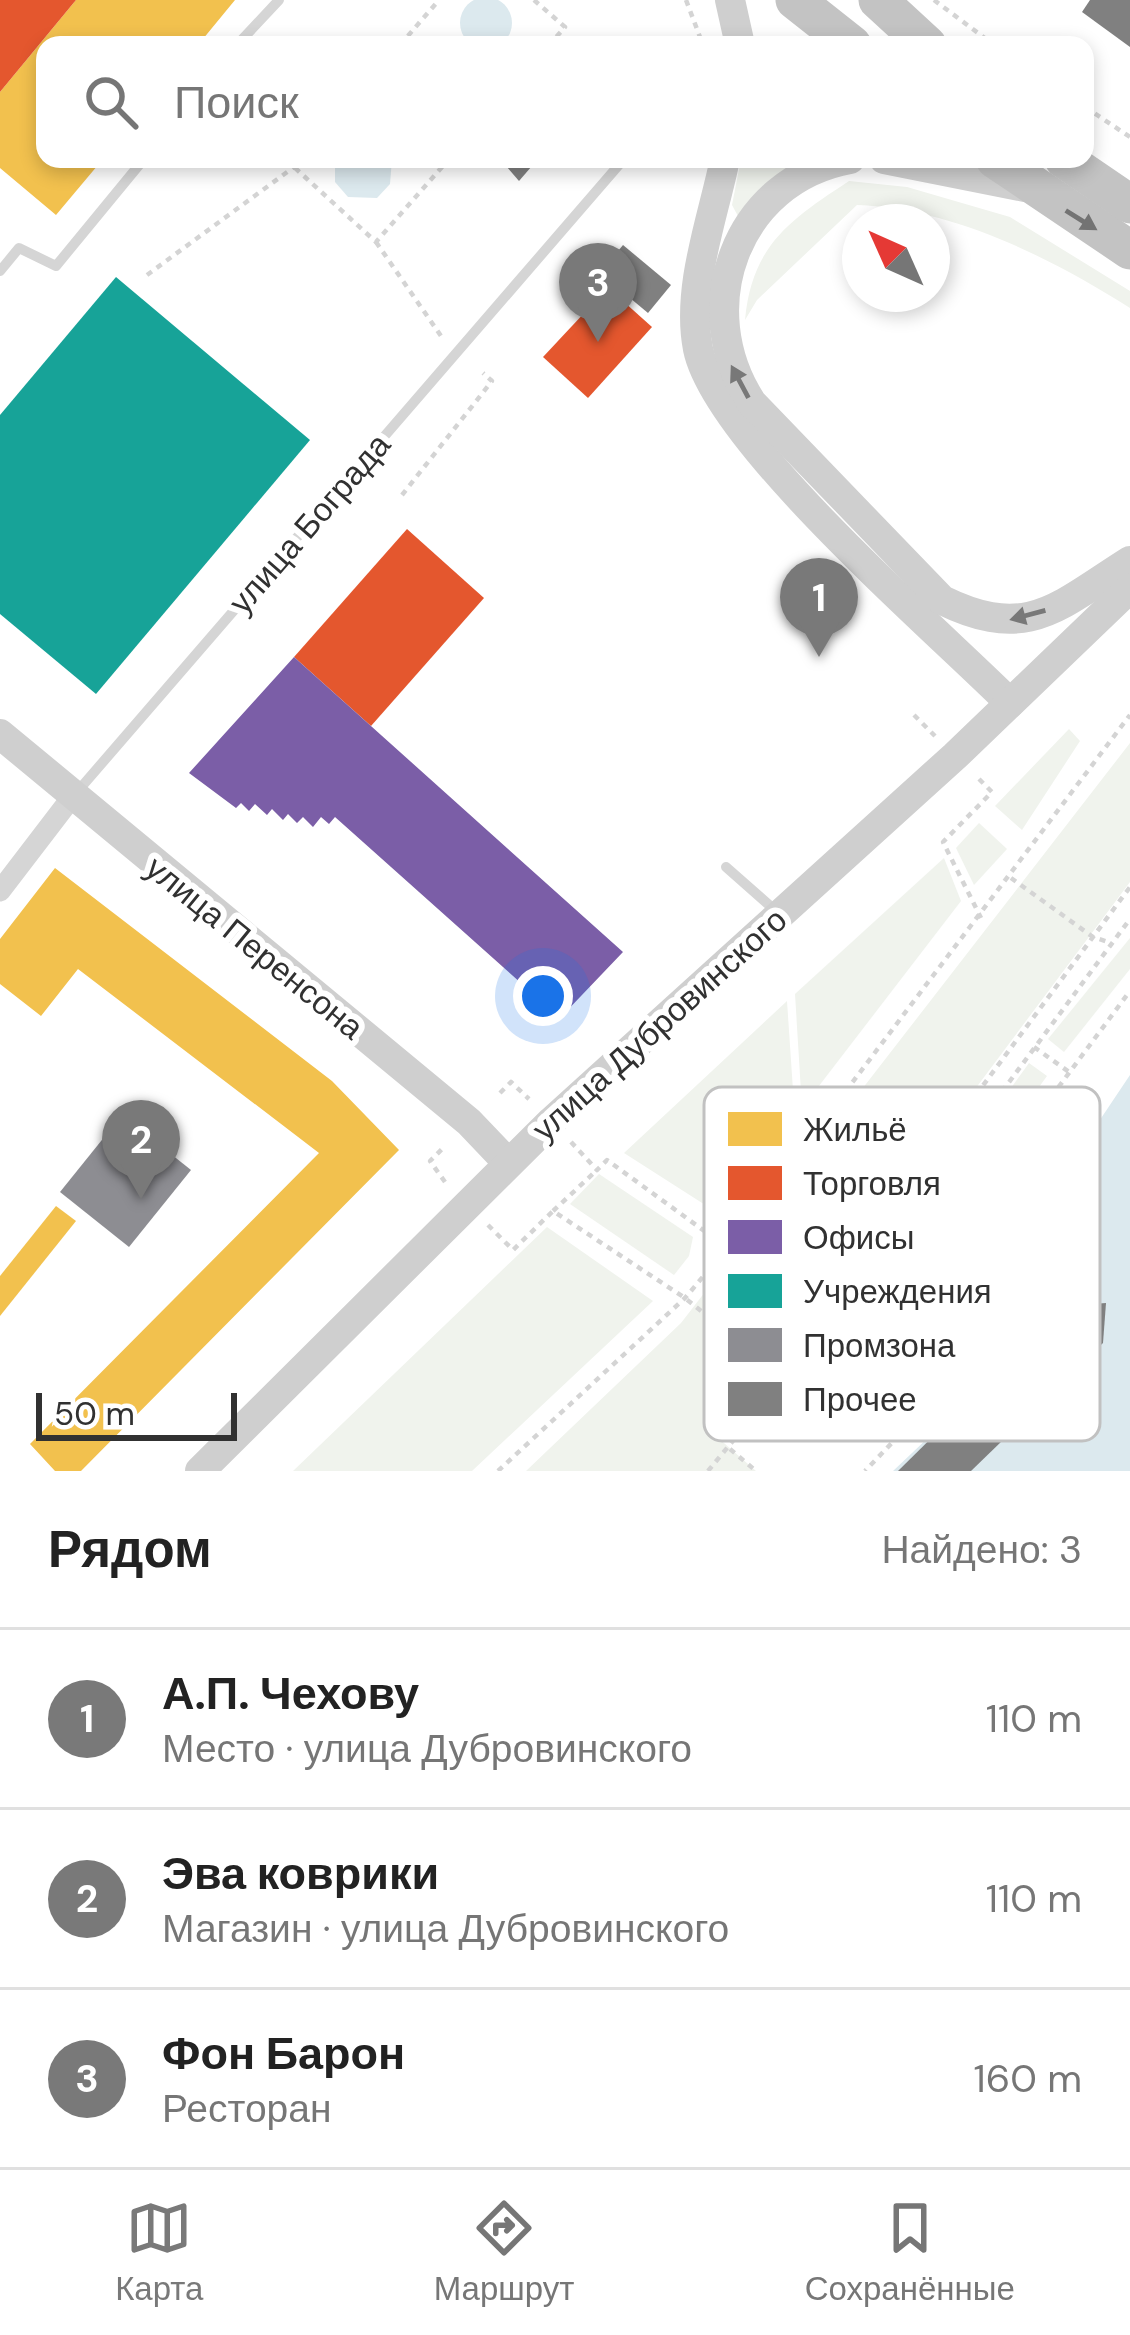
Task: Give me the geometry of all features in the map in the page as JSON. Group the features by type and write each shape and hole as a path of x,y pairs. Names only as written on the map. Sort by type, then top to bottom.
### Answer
{"highway":[{"path":"795,0 841,36"},
{"path":"878,0 917,36"},
{"path":"1006,168 1130,250"},
{"path":"1077,168 1130,204"}],"main road":[{"path":"730,0 738,36"},
{"path":"723,168 707,226 698,305 698,346 713,394 756,450 1010,703"},
{"path":"821,168 794,183 760,212 736,247 723,292 722,336 734,376 752,403 942,600 980,619 1023,622 1130,561"},
{"path":"928,168 1032,189"},
{"name":"улица Дубровинского","path":"200,1471 508,1163 1130,588"},
{"name":"улица Перенсона","path":"0,734 469,1122 508,1163"}],"street":[{"name":"улица Бограда","path":"0,891 72,797"}],"lane":[{"path":"245,36 279,0"},
{"path":"0,271 19,248 56,266 137,168"},
{"name":"улица Бограда","path":"72,797 616,168"},
{"path":"726,867 780,914"}],"path":[{"path":"408,36 440,0"},
{"path":"534,0 565,27 557,36"},
{"path":"686,0 700,36"},
{"path":"934,0 982,36"},
{"path":"1094,113 1130,137"},
{"path":"147,275 293,168"},
{"path":"295,168 376,242 441,336"},
{"path":"376,242 441,168"},
{"path":"402,495 492,381 483,373"},
{"path":"914,715 938,739"},
{"path":"851,1087 1130,715"},
{"path":"980,779 992,792 944,842 981,917"},
{"path":"1010,877 1093,937 1112,943"},
{"path":"982,1087 1130,887"},
{"path":"1004,1087 1130,919"},
{"path":"1058,1087 1130,991"},
{"path":"1034,1047 1069,1072"},
{"path":"500,1093 511,1082 529,1099"},
{"path":"568,1138 597,1170"},
{"path":"445,1182 430,1161 446,1146"},
{"path":"485,1223 513,1250 607,1160 704,1230"},
{"path":"554,1211 704,1313"},
{"path":"498,1471 704,1275"},
{"path":"730,1449 734,1441"},
{"path":"708,1471 736,1441"},
{"path":"865,1471 894,1441"},
{"path":"730,1449 756,1471"}],"shaded area":[{"path":"476,-1 496,-1 510,13 508,36 462,33 462,13"},
{"path":"335,168 391,168 390,184 377,198 348,197 335,182"},
{"path":"739,168 797,168 739,218 732,205"},
{"path":"849,181 907,187 1010,217 1130,291 1130,308 1034,254 950,222 950,204 842,204 842,219 757,300 745,320 749,294 765,253 809,209"},
{"path":"1069,729 1080,741 1022,830 995,806"},
{"path":"1130,743 1130,882 977,1087 864,1087"},
{"path":"979,823 1007,849 974,885 956,848"},
{"path":"944,858 961,901 818,1087 801,1087 795,994"},
{"path":"1130,938 1130,969 1064,1052 1048,1039"},
{"path":"787,1001 793,1087 704,1087 704,1204 624,1153"},
{"path":"1029,1063 1047,1076 1039,1087 1012,1087"},
{"path":"1130,1075 1130,1471 893,1471 925,1441 1100,1441 1100,1120"},
{"path":"599,1174 693,1237 689,1256 674,1275 570,1204"},
{"path":"547,1227 653,1301 472,1471 293,1471"},
{"path":"704,1293 704,1441 722,1441 756,1471 526,1471 681,1323"}],"building: Жильё":[{"path":"76,0 235,0 205,36 46,36"},
{"path":"36,48 36,168 95,168 56,215 0,168 0,92"},
{"path":"55,868 332,1081 399,1150 81,1471 55,1471 30,1444 319,1153 78,969 41,1016 0,984 0,939"},
{"path":"56,1206 76,1221 0,1316 0,1276"}],"building: Торговля":[{"path":"0,0 76,0 46,36 36,36 36,48 0,92"},
{"path":"614,293 652,327 588,398 543,357 601,295"},
{"path":"407,529 484,598 371,726 294,657"}],"building: Офисы":[{"path":"294,657 623,952 560,1018 335,817 329,824 321,817 313,827 303,817 297,823 288,814 283,820 272,809 267,815 255,804 249,811 241,803 236,808 189,773"}],"building: Учреждения":[{"path":"116,277 310,440 96,694 0,614 0,415"}],"building: Промзона":[{"path":"122,1115 191,1170 129,1247 60,1192"}],"building: Прочее":[{"path":"1090,0 1130,0 1130,47 1082,12"},
{"path":"508,168 530,168 519,181"},
{"path":"623,245 671,285 648,313 600,273"},
{"path":"1100,1303 1106,1303 1100,1346"},
{"path":"928,1441 1002,1441 971,1471 898,1471"}],"place":[{"name":"Фон Барон","path":"598,342"},
{"name":"А.П. Чехову","path":"819,657"},
{"name":"Эва коврики","path":"141,1199"}]}
